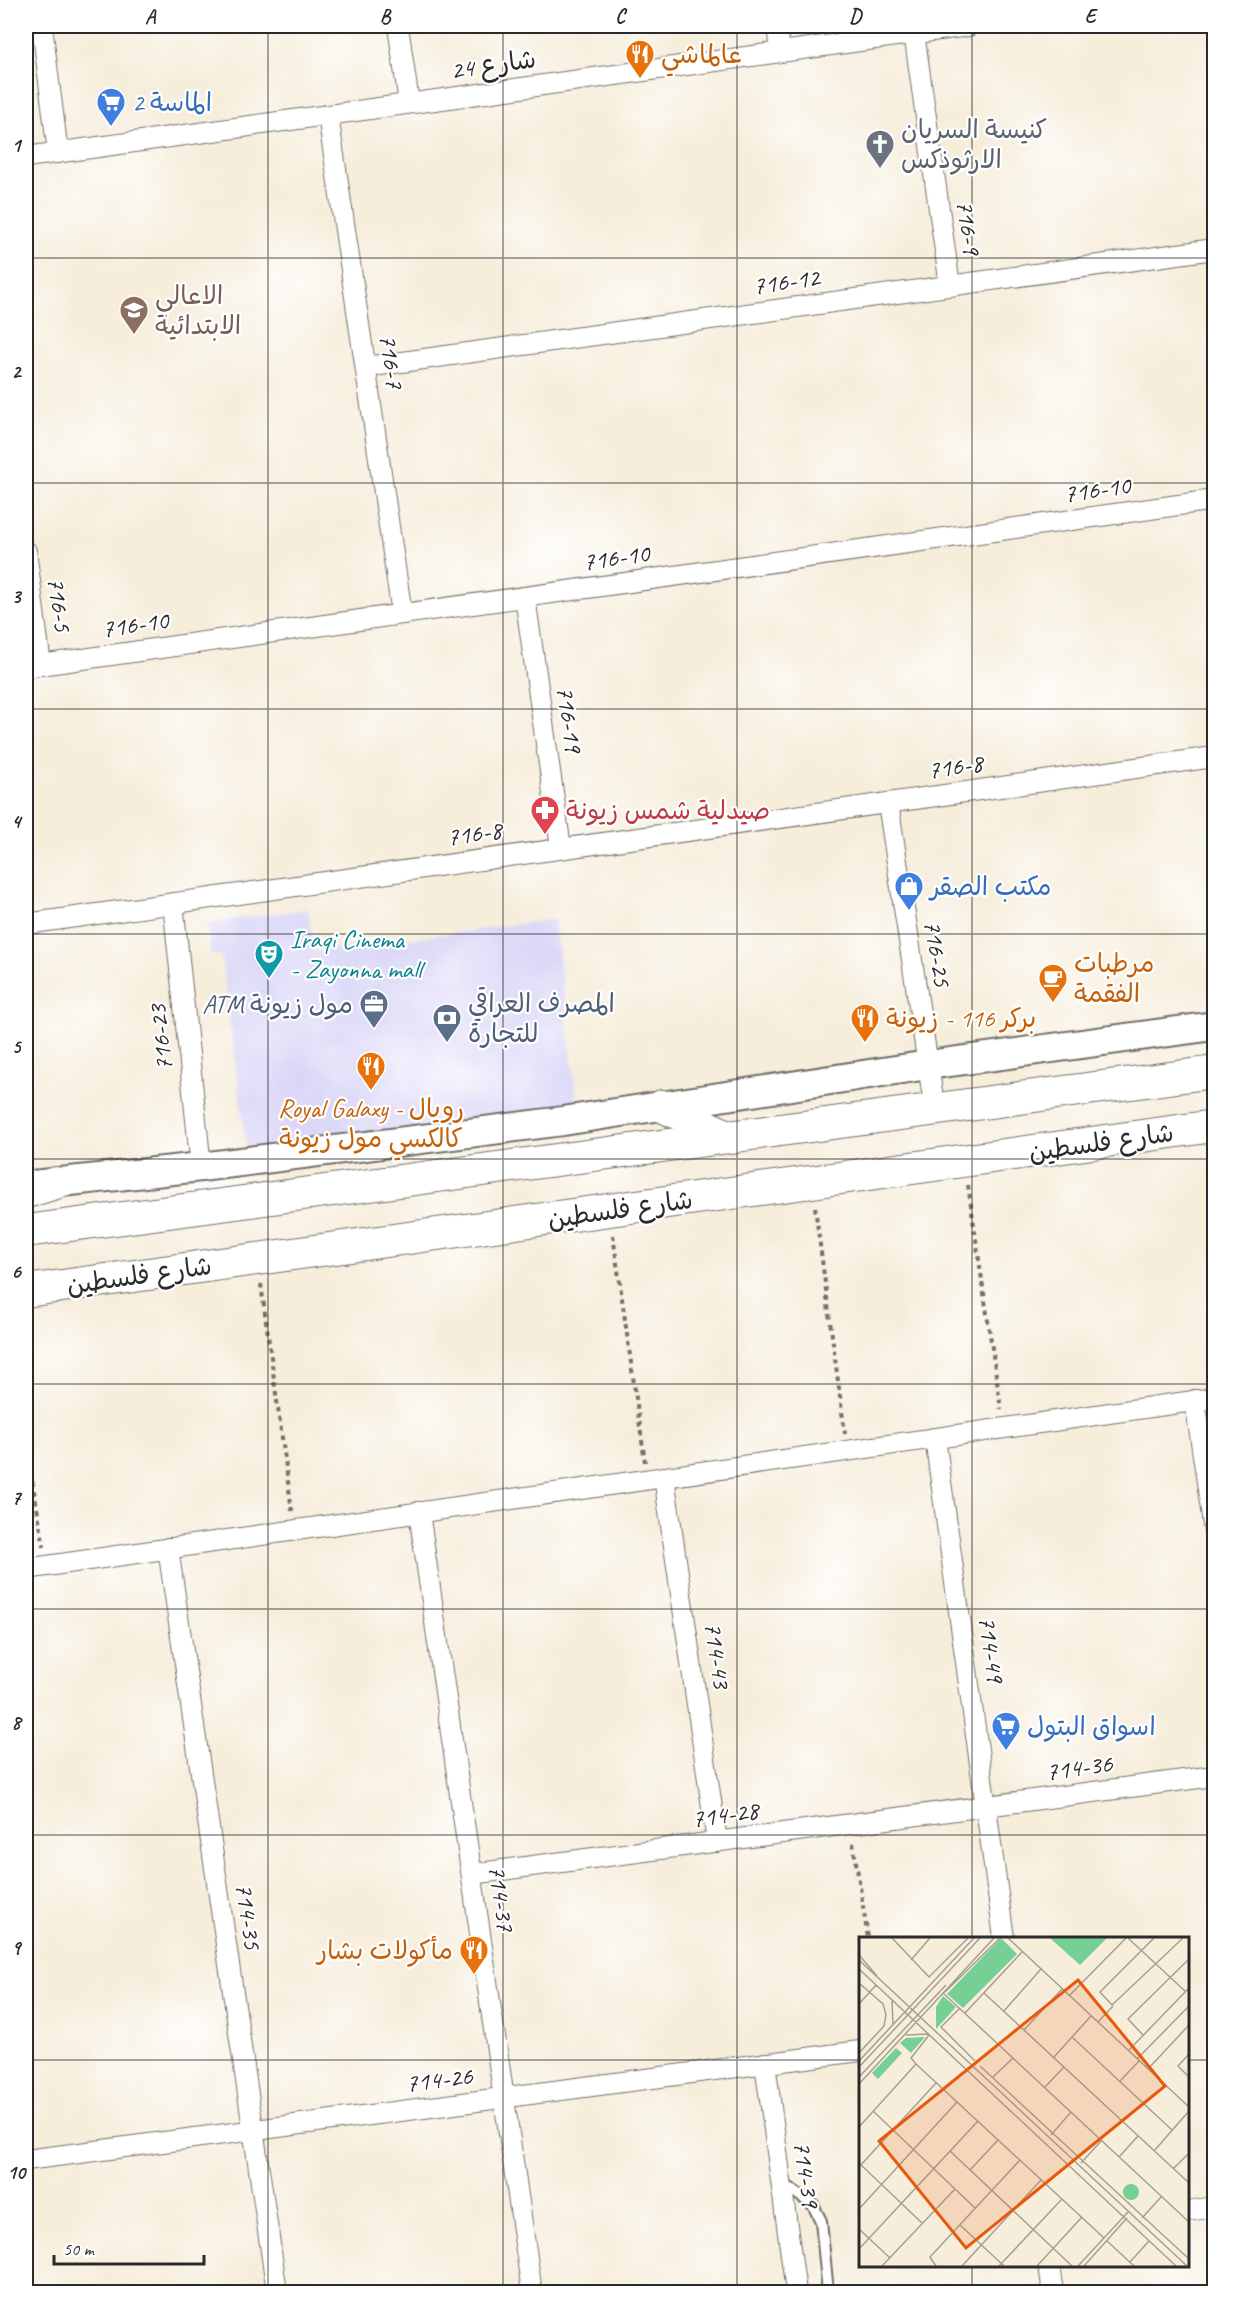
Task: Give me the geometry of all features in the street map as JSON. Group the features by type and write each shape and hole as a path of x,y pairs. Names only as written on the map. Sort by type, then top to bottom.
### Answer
{"main road":[{"name":"شارع فلسطين","path":"26,1231 1215,1072"},
{"path":"662,1106 732,1138"},
{"name":"شارع فلسطين","path":"26,1291 1215,1126"},
{"path":"26,1192 56,1183"}],"street":[{"path":"42,26 58,153"},
{"path":"398,26 409,103"},
{"path":"777,26 780,52"},
{"name":"شارع 24","path":"26,157 780,52 889,31 914,33 968,26"},
{"name":"716-9","path":"914,33 950,286"},
{"name":"716-7","path":"328,115 402,614"},
{"name":"716-12","path":"366,367 1215,249"},
{"name":"716-10","path":"33,666 1215,500"},
{"name":"716-5","path":"26,550 33,666"},
{"name":"716-19","path":"525,597 561,848"},
{"name":"716-8","path":"26,924 1215,757"},
{"name":"716-25","path":"888,802 935,1111"},
{"name":"716-23","path":"173,903 201,1167"},
{"path":"26,1186 201,1167 562,1122 928,1065 1215,1026"},
{"path":"26,1569 1205,1399 1215,1531"},
{"name":"714-49","path":"935,1438 1004,1937"},
{"name":"714-43","path":"656,1478 717,1842"},
{"name":"714-37","path":"419,1512 532,2292"},
{"name":"714-35","path":"168,1548 277,2292"},
{"name":"714-36","path":"986,1806 1215,1776"},
{"name":"714-28","path":"472,1874 986,1806"},
{"name":"714-26","path":"26,2160 859,2051"},
{"name":"714-39","path":"765,2063 796,2292"},
{"path":"1189,2211 1215,2207"},
{"path":"1049,2267 1053,2292"}],"lane":[{"path":"781,2182 813,2205 821,2221 828,2292"}],"path":[{"path":"964,1161 1004,1428"},
{"path":"811,1182 847,1450"},
{"path":"609,1210 656,1478"},
{"path":"257,1259 294,1530"},
{"path":"26,1446 47,1565"},
{"path":"850,1824 868,1937"}],"shaded area":[{"path":"308,909 314,952 554,919 578,1108 247,1151 221,955 211,955 207,923"}],"place":[{"name":"عالماشي","path":"640,80"},
{"name":"الماسة 2","path":"111,128"},
{"name":"كنيسة السريان الارثوذكس","path":"880,170"},
{"name":"الاعالي الابتدائية","path":"134,336"},
{"name":"صيدلية شمس زيونة","path":"545,836"},
{"name":"مكتب الصقر","path":"909,912"},
{"name":"Iraqi Cinema - Zayonna mall","path":"269,980"},
{"name":"مرطبات الفقمة","path":"1053,1004"},
{"name":"ATM مول زيونة","path":"374,1030"},
{"name":"المصرف العراقي للتجارة","path":"447,1044"},
{"name":"بركر 116 - زيونة","path":"865,1044"},
{"name":"Royal Galaxy - رويال كالكسي مول زيونة","path":"371,1092"},
{"name":"اسواق البتول","path":"1006,1752"},
{"name":"مأكولات بشار","path":"474,1976"}]}
